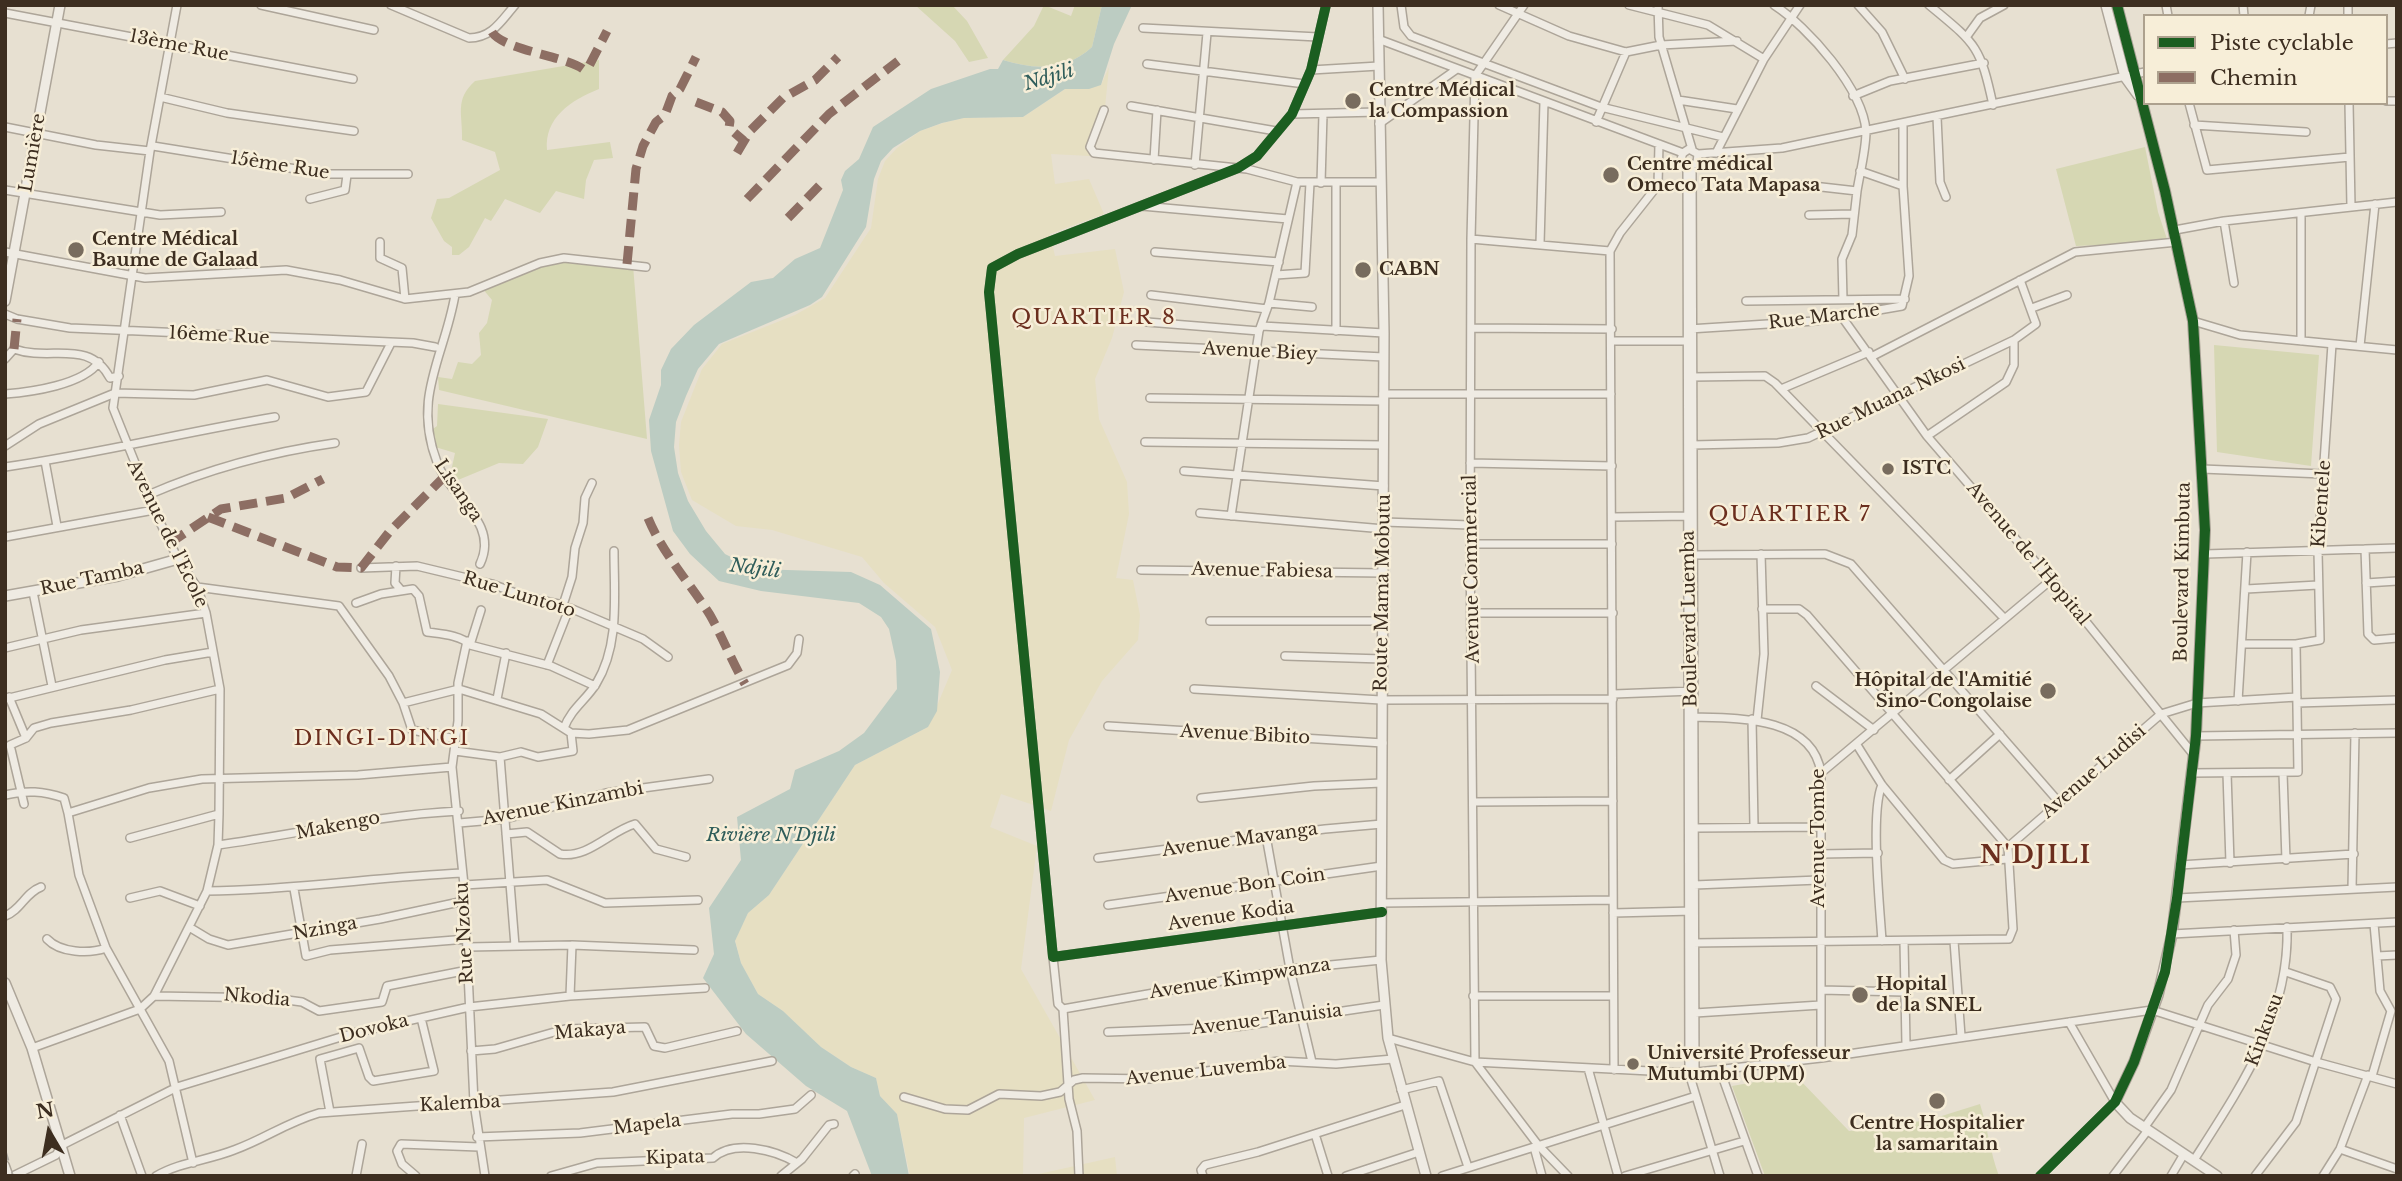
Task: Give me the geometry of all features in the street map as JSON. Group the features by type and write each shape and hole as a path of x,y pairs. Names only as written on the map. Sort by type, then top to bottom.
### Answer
{"street":[{"name":"Lumière","path":"5,300 10,253 26,194 60,5"},
{"name":"Avenue de l'Ecole","path":"141,1009 153,996 200,906 207,891 218,845 220,689 206,613 197,587 178,559 154,510 126,448 113,408 140,212 177,5"},
{"path":"261,5 374,30"},
{"path":"391,5 469,38 480,38 492,32 515,5"},
{"path":"1079,1176 1077,1132 1068,1085 1063,1009 1058,1003 989,292 992,268 1018,254 1238,168 1257,156 1292,114 1311,70 1326,5"},
{"name":"Route Mama Mobutu","path":"1378,5 1384,333 1381,960 1388,1038 1426,1176"},
{"path":"1401,5 1404,27 1411,36 1601,107 1723,137"},
{"path":"1499,5 1517,16 1597,46 1626,52 1661,45 1737,41"},
{"path":"1475,76 1524,5"},
{"path":"1629,5 1657,8 1708,24 1764,59"},
{"path":"1774,5 1792,17 1825,54 1853,96 1866,132 1851,241 1842,259 1843,300"},
{"path":"1716,153 1764,59 1800,5"},
{"path":"1858,5 1882,32 1905,79"},
{"path":"1929,5 1966,36 1984,63 1993,105"},
{"path":"1966,36 1980,18 2004,5"},
{"path":"2106,5 2125,77 2138,95"},
{"path":"2117,5 2141,73 2138,95"},
{"path":"1657,8 1661,45 1698,161 1690,166 1682,162 1683,153"},
{"name":"13ème Rue","path":"5,13 353,79"},
{"path":"1143,28 1318,37"},
{"path":"1195,165 1207,33"},
{"path":"1378,39 1683,153 1782,148 1903,125 2141,73"},
{"path":"1596,122 1626,52"},
{"path":"1853,96 1905,79 1984,63"},
{"path":"1147,64 1205,69 1305,84"},
{"path":"1311,70 1379,66"},
{"path":"1379,124 1457,69"},
{"name":"Avenue Commercial","path":"1475,76 1471,239 1473,395 1470,463 1475,1062"},
{"name":"Boulevard Kimbuta","path":"2115,1102 2134,1062 2165,972 2172,934 2196,736 2204,554 2193,321 2175,230 2138,95"},
{"path":"160,97 227,113 354,131"},
{"path":"1678,100 1737,109"},
{"path":"1540,244 1544,102"},
{"path":"2189,105 2207,170 2350,157"},
{"path":"2349,105 2351,207"},
{"path":"1132,106 1276,131"},
{"path":"1104,110 1091,151 1238,168 1297,182 1336,184 1380,181"},
{"path":"1154,160 1157,110"},
{"path":"1292,114 1379,112"},
{"path":"1321,183 1323,114"},
{"path":"1937,117 1940,182 1946,197"},
{"name":"Rue Marche","path":"1691,328 1842,317 1848,313 1899,308 1905,299 1909,275 1903,186 1903,125"},
{"path":"2194,125 2306,132"},
{"name":"15ème Rue","path":"5,127 96,145 151,148 347,175 408,174"},
{"path":"1614,1070 1610,251 1620,233 1658,185 1659,144"},
{"name":"Boulevard Luemba","path":"1690,166 1694,828 1692,1072 1696,1096 1720,1176"},
{"path":"1860,171 1903,186"},
{"path":"310,199 345,190 347,175"},
{"path":"1231,516 1240,441 1260,328 1276,275 1297,182"},
{"path":"1276,275 1305,273 1310,183"},
{"path":"1336,184 1336,331"},
{"path":"1776,186 1804,185 1857,191"},
{"path":"5,190 160,215 221,212"},
{"path":"2175,230 2224,221 2397,202"},
{"path":"2360,346 2375,204"},
{"path":"1138,206 1288,219"},
{"path":"1810,215 1853,214"},
{"path":"2301,214 2301,341"},
{"path":"2224,221 2234,283"},
{"path":"1471,239 1610,251"},
{"path":"380,242 380,258 402,268 405,299"},
{"path":"1781,389 1871,354 2075,251 2177,242"},
{"path":"1156,252 1279,262"},
{"path":"10,253 145,278 286,270 405,299 455,295 482,288 540,263 564,258 646,267"},
{"path":"2020,280 2032,308 2067,295"},
{"name":"Lisanga","path":"455,295 427,395 426,427 438,466 485,532 486,551 480,564"},
{"path":"1151,295 1268,306 1312,307"},
{"path":"1746,301 1905,299"},
{"name":"Rue Muana Nkosi","path":"1691,445 1794,442 1824,432 2033,329 2036,318 2032,308"},
{"name":"16ème Rue","path":"5,314 17,319 70,328 435,347"},
{"name":"Avenue de l'Hopital","path":"1842,317 1927,436 2051,580 2193,754"},
{"path":"2193,321 2240,335 2397,350"},
{"path":"1147,322 1384,333"},
{"path":"1473,328 1612,329"},
{"name":"Boulevard Luemba","path":"1691,328 1688,341 1692,377"},
{"path":"1927,436 2006,382 2014,365 2014,340"},
{"path":"1612,341 1688,341"},
{"path":"5,446 39,424 115,393 194,395 267,380 328,397 355,394 370,388 391,343"},
{"name":"Kibentele","path":"2296,644 2320,640 2318,551 2332,344"},
{"name":"Avenue Biey","path":"1136,345 1384,356"},
{"path":"5,359 14,349 41,356 84,354 99,362 110,378 119,376"},
{"path":"5,394 37,391 92,370 99,362"},
{"path":"1692,377 1765,376 1824,432 2003,617"},
{"path":"1150,398 1611,394"},
{"path":"5,467 126,448 178,435 275,417"},
{"path":"1145,442 1240,441 1383,445"},
{"path":"146,491 148,495 196,475 288,450 335,443"},
{"path":"45,461 57,526"},
{"path":"1470,463 1612,466"},
{"path":"2202,469 2323,474"},
{"path":"1184,471 1384,486"},
{"path":"547,665 566,607 575,548 583,523 585,498 592,483"},
{"path":"5,537 154,510"},
{"path":"1200,513 1384,526 1470,526"},
{"path":"1612,517 1692,516"},
{"path":"1470,544 1612,544"},
{"path":"2365,548 2368,634 2374,640 2397,638"},
{"path":"2204,554 2397,548"},
{"path":"455,751 500,757 515,752 538,757 571,753 568,730 572,711 595,686 609,659 614,627 614,551"},
{"path":"2238,701 2247,552"},
{"path":"1754,826 1754,720 1764,654 1761,554"},
{"path":"1692,555 1825,554 1851,564 2058,801"},
{"name":"Rue Tamba","path":"5,596 139,571 178,559"},
{"path":"396,565 395,583 402,590"},
{"name":"Rue Luntoto","path":"360,568 396,565 436,569 566,607 643,639 668,657"},
{"name":"Avenue Fabiesa","path":"1141,570 1384,573"},
{"path":"1821,772 1893,715 1943,667 2051,580"},
{"path":"2366,583 2397,581"},
{"path":"2246,589 2318,585"},
{"path":"197,587 339,606 389,676 412,730 456,739"},
{"path":"356,603 402,590 415,591 419,596 427,632 547,665 595,686"},
{"path":"33,592 52,686"},
{"path":"1694,943 2002,942 2013,935 2008,847 1803,611 1762,609"},
{"name":"Rue Nzoku","path":"481,610 469,643 459,690 452,767 464,885 474,1103 485,1176"},
{"path":"5,648 44,638 206,613"},
{"path":"1471,613 1613,613"},
{"path":"1210,621 1383,621"},
{"path":"402,703 459,690 541,714 568,730 628,730 791,664 797,653 799,639"},
{"path":"2192,773 2298,772 2296,644 2242,644"},
{"path":"26,737 7,698 213,652"},
{"path":"497,699 506,653"},
{"path":"1285,656 1382,659"},
{"path":"1816,686 1874,730"},
{"path":"24,804 10,745 26,737 34,728 131,710 220,689"},
{"path":"1194,689 1381,701 1613,696 1693,691"},
{"path":"2197,704 2238,701 2397,700"},
{"name":"Avenue Ludisi","path":"2008,847 2161,714 2197,704"},
{"name":"Avenue Tombe","path":"1693,717 1754,720 1797,736 1817,756 1821,772 1821,1058"},
{"name":"Avenue Bibito","path":"1108,726 1382,743"},
{"path":"2352,889 2355,733"},
{"path":"2196,736 2397,733"},
{"path":"1949,780 2000,734"},
{"path":"1857,745 1882,785 1948,863 2007,859"},
{"path":"500,757 515,946"},
{"path":"68,813 149,788 217,779 358,775 452,767"},
{"path":"2227,773 2230,863"},
{"path":"2283,774 2286,860"},
{"name":"Avenue Kinzambi","path":"459,823 505,819 606,793 709,779"},
{"path":"1201,797 1314,786 1382,783"},
{"path":"1882,785 1878,797 1882,942"},
{"path":"5,795 23,791 64,798 76,864 106,948 166,1051 177,1087 193,1163"},
{"path":"1473,802 1613,801"},
{"name":"Makengo","path":"218,845 311,832 406,813 458,811"},
{"path":"130,838 219,814"},
{"path":"506,834 527,831 566,855 598,844 635,824 656,849 686,857"},
{"name":"Avenue Mavanga","path":"1098,858 1382,824"},
{"path":"1694,828 1820,827"},
{"path":"1266,836 1290,969 1312,1062"},
{"path":"1820,854 1878,852"},
{"path":"2180,865 2354,854"},
{"name":"Avenue Bon Coin","path":"1108,905 1382,866"},
{"path":"207,891 294,889 382,877 463,873"},
{"path":"464,885 552,880 605,903 698,900"},
{"path":"1694,885 1819,880"},
{"path":"5,916 15,911 30,892 41,887"},
{"path":"2177,898 2397,887"},
{"path":"294,889 306,956 330,950 467,943 694,950"},
{"path":"130,898 160,891 200,906"},
{"name":"Avenue Kodia","path":"1054,957 1283,927 1382,907 1474,902 1613,900"},
{"name":"Nzinga","path":"189,927 209,939 228,945 464,901"},
{"path":"1613,913 1694,911"},
{"path":"2172,934 2397,922"},
{"path":"2323,1176 2340,1149 2370,1076 2391,1011 2380,991 2374,924"},
{"name":"Kinkusu","path":"2194,1160 2244,1084 2263,1046 2286,972 2287,927"},
{"path":"2113,1176 2171,1090 2199,1025 2233,967 2234,930"},
{"path":"47,939 53,945 67,949 93,952 106,948"},
{"path":"1904,941 1906,1045"},
{"path":"1954,941 1961,1036"},
{"path":"570,996 572,946"},
{"path":"2377,956 2397,955"},
{"name":"Avenue Kimpwanza","path":"1063,1009 1290,969 1381,960"},
{"name":"Nkodia","path":"153,996 272,998 302,1002 319,1011 382,1002 387,986 468,970"},
{"path":"2255,1176 2293,1127 2336,999 2334,990 2286,972"},
{"path":"5,983 32,1048 70,1176"},
{"name":"Dovoka","path":"11,1176 56,1155 62,1145 177,1087 334,1039 469,1007 570,996 705,988"},
{"path":"1821,990 1904,992"},
{"path":"1473,996 1613,996"},
{"name":"Avenue Tanuisia","path":"1108,1032 1234,1027 1384,1005"},
{"path":"1694,1013 1821,1005"},
{"path":"32,1048 141,1009"},
{"path":"1388,1038 1475,1062 1692,1072 1821,1058 2152,1010 2316,1062 2397,1083"},
{"path":"330,1112 318,1060 359,1048 370,1080 432,1073 434,1068 421,1018"},
{"path":"2069,1022 2115,1102 2125,1114 2217,1176"},
{"name":"Makaya","path":"471,1051 495,1049 565,1030 645,1027 654,1046 665,1048 737,1031"},
{"name":"Avenue Luvemba","path":"904,1097 945,1109 968,1110 999,1094 1041,1096 1060,1092 1083,1078 1150,1079 1279,1061 1367,1063 1393,1059"},
{"name":"Kalemba","path":"156,1176 239,1149 294,1121 330,1112 613,1092 772,1061"},
{"path":"1475,1062 1536,1146 1568,1176"},
{"path":"1588,1068 1618,1176"},
{"path":"1720,1070 1758,1176"},
{"path":"1401,1090 1438,1081 1468,1167"},
{"name":"Mapela","path":"477,1137 580,1133 732,1114 759,1114 795,1109 811,1095"},
{"path":"1442,1176 1696,1096"},
{"path":"2040,1176 2115,1102"},
{"path":"1202,1173 1205,1165 1405,1105"},
{"path":"120,1115 142,1176"},
{"path":"781,1176 834,1124"},
{"path":"1315,1134 1328,1176"},
{"path":"1626,1176 1744,1141"},
{"path":"416,1176 402,1164 397,1151 404,1143 479,1147"},
{"path":"356,1176 362,1144"},
{"path":"1536,1146 1542,1176"},
{"name":"Kipata","path":"551,1176 597,1163 712,1158 728,1149 775,1150 797,1163"},
{"path":"2340,1149 2395,1168 2389,1176"},
{"path":"1346,1176 1419,1152"},
{"path":"2171,1176 2185,1154"},
{"path":"5,1165 11,1176"}],"shaded area":[{"path":"1109,67 1104,118 1090,156 1051,154 1055,184 1089,179 1104,214 1050,234 1055,256 1115,249 1124,292 1112,338 1095,379 1099,419 1127,482 1129,514 1116,578 1133,580 1140,615 1138,640 1102,681 1069,740 1051,811 1001,794 990,827 1037,846 1021,969 1095,1100 1024,1118 1023,1176 910,1176 897,1114 880,1096 876,1078 851,1067 821,1047 783,1011 758,994 741,963 735,940 748,913 769,895 855,765 928,727 952,670 935,627 884,583 862,557 772,530 736,526 692,500 681,472 681,422 702,369 722,344 795,315 825,298 871,228 878,179 885,161 897,148 920,131 943,123 964,118 1023,117 1065,89 1101,85"},
{"path":"1115,1157 1117,1176 1030,1176"}],"green space":[{"path":"915,5 952,5 967,21 988,58 969,62 955,41"},
{"path":"1044,5 1071,16 1075,5 1102,5 1092,47 1072,61 1050,66 1027,66 1003,60 1034,26"},
{"path":"599,60 599,89 561,112 547,139 547,150 610,142 613,158 594,160 586,180 584,199 556,191 540,213 505,199 491,221 485,218 469,247 459,255 452,255 452,247 444,241 431,218 437,199 449,198 500,170 495,152 462,140 461,108 468,88 475,81"},
{"path":"2145,147 2158,212 2168,242 2076,246 2056,169"},
{"path":"573,259 633,265 647,439 439,390 438,377 452,379 458,362 472,364 481,355 479,333 487,323 492,300 482,288 540,263"},
{"path":"2214,345 2319,355 2311,466 2217,452"},
{"path":"438,404 548,419 538,447 523,464 499,463 458,480 450,476 455,453 432,446 430,431 437,426"},
{"path":"1795,1075 1849,1131 1929,1120 1980,1104 1999,1176 1765,1176 1732,1086"}],"water":[{"name":"Rivière N'Djili","path":"1102,5 1132,5 1114,44 1101,85 1089,89 1065,89 1023,117 964,118 942,123 920,131 893,148 881,161 874,179 866,227 822,297 810,305 719,344 698,369 676,422 674,447 678,473 688,501 706,531 725,554 755,569 851,572 880,585 931,629 940,672 937,711 928,727 855,765 769,895 748,913 735,941 741,963 758,994 783,1011 821,1047 851,1067 876,1078 880,1096 897,1114 909,1176 872,1176 847,1111 806,1086 746,1034 703,978 714,954 709,908 741,860 737,817 790,789 795,770 839,751 864,733 897,689 896,661 889,629 881,617 859,603 761,591 719,581 690,554 673,531 651,451 649,420 661,385 661,370 671,349 694,325 751,282 773,278 795,259 820,248 843,190 841,180 845,171 859,159 873,127 931,89 990,69 998,69 1003,60 1038,67 1072,61 1092,47"}],"railway":[{"path":"5,1149 13,1176"}],"marked path":[{"path":"492,32 508,44 563,60 583,69 588,68 607,31"},
{"path":"627,264 636,169 643,146 656,122 665,115 672,96 680,89 696,57"},
{"path":"737,153 750,131 783,98 815,80 838,57"},
{"path":"747,199 829,114 898,61"},
{"path":"696,102 722,112 730,121 729,128 744,141"},
{"path":"788,218 821,184"},
{"path":"14,349 17,319"},
{"path":"208,517 337,567 361,568 390,531 445,476"},
{"path":"168,541 176,539 221,509 286,498 323,479"},
{"path":"648,518 669,556 710,615 745,684"}],"cycle path":[{"path":"1326,5 1311,70 1292,114 1257,156 1238,168 1018,254 992,268 989,292 1053,957 1382,912"},
{"path":"2040,1176 2115,1102 2134,1062 2165,972 2177,898 2196,736 2205,530 2193,321 2165,191 2117,5"}],"place":[{"name":"Centre Médical la Compassion","path":"1353,101"},
{"name":"Centre médical Omeco Tata Mapasa","path":"1611,175"},
{"name":"Centre Médical Baume de Galaad","path":"76,250"},
{"name":"CABN","path":"1363,270"},
{"name":"ISTC","path":"1888,469"},
{"name":"Hôpital de l'Amitié Sino-Congolaise","path":"2048,691"},
{"name":"Hopital de la SNEL","path":"1860,995"},
{"name":"Université Professeur Mutumbi (UPM)","path":"1633,1064"},
{"name":"Centre Hospitalier la samaritain","path":"1937,1101"}],"district":[{"name":"QUARTIER 8","path":"1094,318"},
{"name":"QUARTIER 7","path":"1790,515"},
{"name":"DINGI-DINGI","path":"382,739"},
{"name":"N'DJILI","path":"2036,856"}],"water label":[{"name":"Ndjili","path":"1049,78"},
{"name":"Ndjili","path":"755,569"}]}
